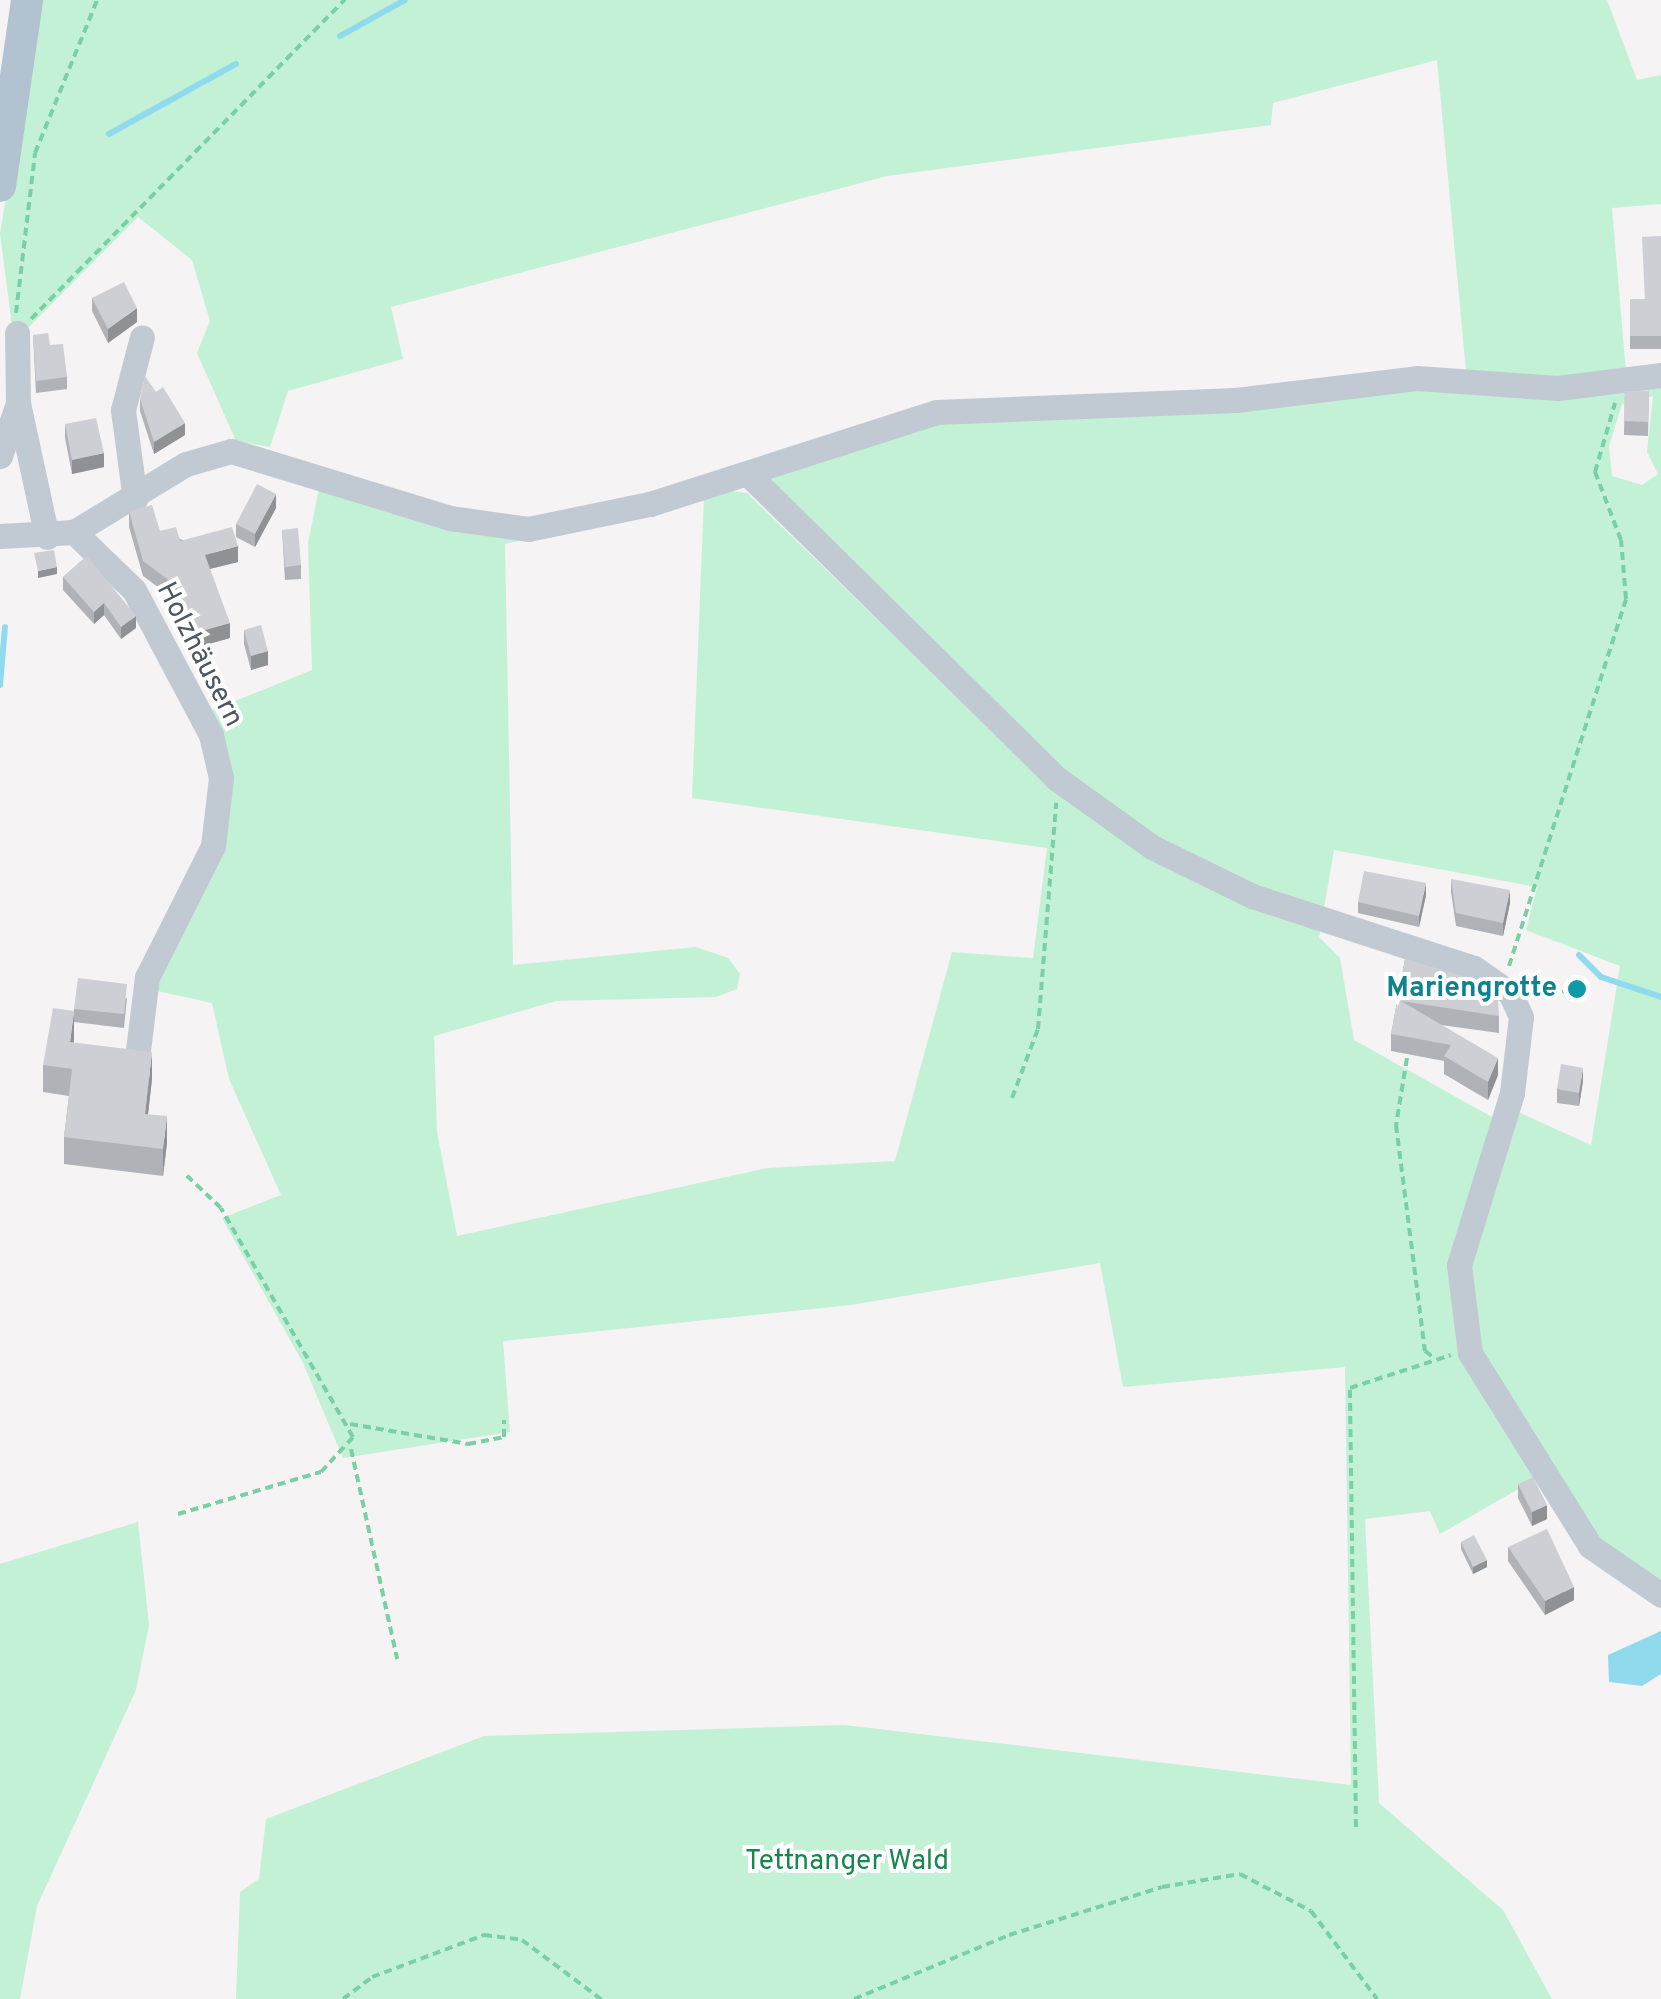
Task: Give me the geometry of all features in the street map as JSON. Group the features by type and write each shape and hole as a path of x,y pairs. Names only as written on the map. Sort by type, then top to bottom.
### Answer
{"main road":[{"path":"0,186 27,0"}],"street":[{"path":"17,333 18,403 47,537"},
{"path":"135,500 124,410 142,337"},
{"path":"0,536 47,537 74,532 202,458 232,451 274,459 498,528 592,520 937,412 1236,400 1417,378 1558,388 1661,376"},
{"path":"0,456 18,403"},
{"path":"748,474 1056,778 1188,868 1509,993 1512,1093 1458,1266 1470,1353 1590,1546 1661,1595"},
{"name":"Holzhäusern","path":"74,532 134,590 210,735 221,778 212,846 147,977 138,1050"}],"path":[{"path":"17,333 18,248 36,153 97,0"},
{"path":"17,333 345,0"},
{"path":"1518,946 1626,599 1620,540 1595,472 1622,380"},
{"path":"1012,1098 1038,1029 1056,778"},
{"path":"1509,993 1568,991"},
{"path":"1356,1827 1350,1388 1433,1357 1425,1351 1396,1125 1407,1058"},
{"path":"185,1174 221,1208 350,1424 351,1449 397,1659"},
{"path":"350,1424 468,1444 504,1438 504,1420"},
{"path":"178,1514 322,1472 351,1449"},
{"path":"854,1999 1009,1935 1162,1887 1240,1874 1311,1911 1377,1999"},
{"path":"344,1999 372,1977 484,1935 522,1940 602,1999"}],"green space":[{"path":"40,0 1607,0 1637,80 1661,75 1661,204 1612,208 1626,372 1577,381 1466,371 1437,60 1273,103 1271,125 887,176 391,307 403,359 288,391 270,447 236,441 197,353 210,321 192,260 138,217 14,342 0,233"},
{"name":"Tettnanger Wald","path":"1628,375 1624,384 1661,383 1661,1591 1606,1566 1538,1478 1440,1534 1430,1511 1365,1519 1379,1803 1503,1910 1552,1999 236,1999 240,1892 259,1879 266,1819 484,1736 844,1725 1351,1785 1345,1367 1123,1387 1100,1263 851,1305 503,1341 510,1432 343,1458 303,1363 222,1218 281,1195 229,1079 212,1003 144,988 150,957 211,844 218,781 198,716 312,670 308,543 321,479 441,525 549,534 505,544 513,965 696,947 728,958 740,974 737,989 716,997 556,1001 434,1036 437,1132 457,1236 768,1168 895,1161 952,952 1033,958 1047,848 692,798 704,497 725,490 747,493 1051,788 1164,864 1321,927 1319,937 1340,958 1354,1040 1508,1126 1516,1111 1591,1145 1620,966 1526,930 1537,887 1334,850 1323,914 1191,864 1057,773 761,479 922,419 1201,408 1426,380 1562,393","holes":["1653,396 1647,452 1658,474 1642,485 1612,476 1609,446 1622,404"]},
{"path":"138,1522 149,1625 136,1690 37,1906 20,1999 0,1999 0,1564"}],"water":[{"path":"1661,1631 1661,1674 1642,1686 1609,1682 1608,1655"}],"building":[{"path":"1661,236 1661,336 1630,336 1630,299 1645,299 1642,237"},
{"path":"124,282 137,308 108,329 92,298"},
{"path":"48,333 50,345 63,344 67,377 36,381 33,335"},
{"path":"145,376 156,392 163,387 185,423 154,442 140,399"},
{"path":"1625,391 1649,391 1648,422 1624,421"},
{"path":"96,418 104,453 72,460 65,424"},
{"path":"257,484 276,494 255,534 236,524"},
{"path":"152,505 160,531 176,527 180,541 232,527 238,546 205,555 230,623 191,634 177,586 143,561 129,511"},
{"path":"298,528 301,565 285,567 282,530"},
{"path":"54,550 57,567 38,571 34,553"},
{"path":"87,556 136,616 121,627 104,603 94,612 63,577"},
{"path":"261,625 268,651 251,656 244,630"},
{"path":"1364,871 1426,883 1419,916 1358,902"},
{"path":"1451,879 1510,890 1503,923 1456,913"},
{"path":"1405,959 1497,986 1499,1016 1401,1001 1498,1058 1488,1082 1444,1056 1451,1045 1391,1034"},
{"path":"78,978 127,984 124,1014 74,1009"},
{"path":"53,1008 74,1011 70,1042 152,1052 145,1114 167,1116 163,1149 64,1137 72,1069 43,1065"},
{"path":"1561,1064 1583,1068 1579,1093 1557,1089"},
{"path":"1533,1477 1547,1505 1532,1512 1518,1484"},
{"path":"1547,1529 1574,1587 1545,1601 1508,1547"},
{"path":"1474,1535 1487,1560 1473,1567 1461,1542"}],"waterway":[{"path":"340,36 405,0"},
{"path":"109,134 236,64"},
{"path":"0,685 5,627"},
{"path":"1579,955 1601,977 1661,997"}],"place":[{"name":"Mariengrotte","path":"1577,989"}]}
